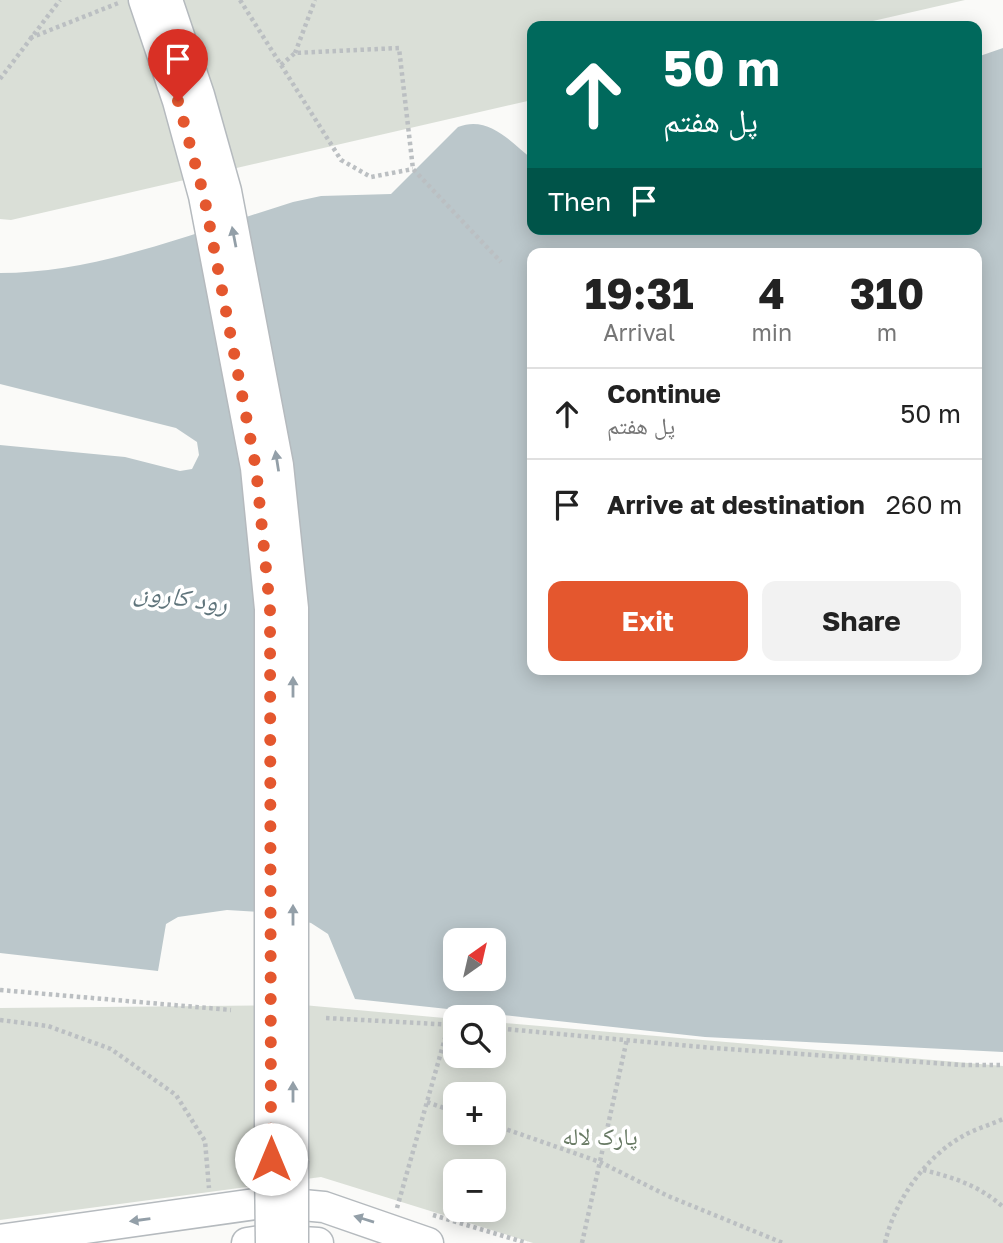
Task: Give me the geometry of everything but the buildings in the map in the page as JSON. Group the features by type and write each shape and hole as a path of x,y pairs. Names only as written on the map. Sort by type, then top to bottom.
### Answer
{"main road":[{"path":"144,0 178,101 204,196 256,468 270,609 282,982"},
{"path":"167,0 199,95 226,191 278,465 293,608 282,982 282,1160 271,1243"},
{"path":"282,1160 293,1243"},
{"path":"0,1240 270,1202 400,1214 428,1243"},
{"path":"247,1243 268,1240 318,1243"}],"path":[{"path":"0,79 60,0"},
{"path":"30,38 126,0"},
{"path":"240,0 341,160 372,177 413,169"},
{"path":"281,65 295,53 315,0"},
{"path":"295,53 399,48 413,169 500,262"},
{"path":"0,990 231,1010"},
{"path":"326,1018 443,1024"},
{"path":"0,1020 48,1026 111,1049 176,1095 205,1141 211,1210"},
{"path":"506,1029 948,1064 1003,1065"},
{"path":"582,1243 627,1040"},
{"path":"400,1214 427,1102 443,1052"},
{"path":"427,1102 443,1108"},
{"path":"885,1243 890,1219 922,1170 962,1137 1003,1119"},
{"path":"506,1129 600,1162 668,1196 783,1243"},
{"path":"922,1170 958,1178 991,1196 1003,1207"},
{"path":"424,1212 527,1243"}],"green space":[{"path":"0,0 965,0 873,21 527,21 527,101 11,220 0,219"},
{"name":"پارک لاله","path":"303,1005 443,1018 443,1068 506,1068 506,1023 1003,1066 1003,1243 533,1243 466,1222 506,1222 506,1159 443,1159 443,1215 321,1177 0,1220 0,1008"}],"water":[{"name":"رود کارون","path":"1003,48 1003,1052 705,1037 506,1015 506,1005 443,1005 443,1009 355,999 328,934 311,923 261,912 227,910 178,917 166,924 158,971 0,953 0,445 125,457 180,471 192,469 199,455 197,442 176,428 0,384 0,273 74,266 111,258 293,202 321,196 391,194 458,127 479,124 498,132 527,155 527,235 982,235 982,55"}],"route":[{"path":"178,101 204,196 256,468 270,609 271,1159"}]}
